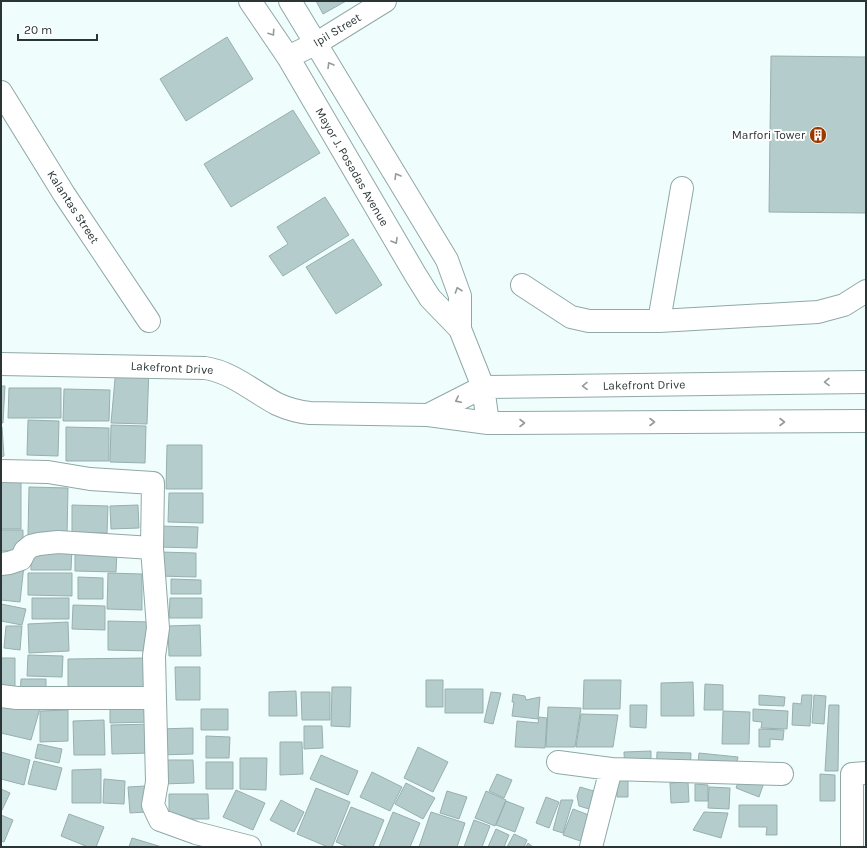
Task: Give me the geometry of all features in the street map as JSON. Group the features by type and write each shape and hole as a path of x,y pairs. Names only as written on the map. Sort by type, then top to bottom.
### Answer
{"street":[{"name":"Mayor J. Posadas Avenue","path":"250,1 288,58 430,298 460,329"},
{"name":"Mayor J. Posadas Avenue","path":"290,1 317,43 447,260 460,296 460,329 483,387 488,423"},
{"name":"Ipil Street","path":"288,58 317,43 385,1"},
{"name":"Kalantas Street","path":"1,92 64,194 149,321"},
{"path":"659,321 682,188"},
{"path":"522,285 571,317 589,321 659,321 818,312 844,305 866,291"},
{"name":"Lakefront Drive","path":"1,364 205,368 217,370 278,405 295,411 310,413 428,415 488,423 866,422"},
{"name":"Lakefront Drive","path":"428,415 483,387 866,382"},
{"path":"1,471 48,472 90,479 153,483 152,548 158,628 154,656 157,782 153,805 160,820 196,833 250,847"},
{"path":"1,564 21,559 31,546 39,544 58,542 152,548"},
{"path":"1,696 16,698 155,698"},
{"path":"558,762 611,768 782,774"},
{"path":"591,847 611,768"},
{"path":"852,847 852,774 866,773"}],"building":[{"path":"316,1 346,1 323,14"},
{"path":"227,37 253,79 186,121 160,79"},
{"name":"Marfori Tower","path":"771,56 866,57 866,213 769,212"},
{"path":"293,110 320,153 231,207 204,164"},
{"path":"325,197 349,235 283,276 269,256 288,244 277,227"},
{"path":"353,239 382,285 336,314 306,267"},
{"path":"116,368 149,368 147,424 111,423"},
{"path":"1,386 5,386 3,423 1,423"},
{"path":"9,388 61,388 61,418 8,418"},
{"path":"64,389 110,390 109,421 63,421"},
{"path":"28,420 59,421 58,456 27,455"},
{"path":"111,425 146,426 145,463 110,462"},
{"path":"1,427 4,456 1,457"},
{"path":"66,427 109,428 109,461 66,461"},
{"path":"167,445 202,445 202,489 166,489"},
{"path":"1,479 21,479 21,529 1,529"},
{"path":"29,487 68,488 67,536 28,535"},
{"path":"169,493 203,493 203,523 168,522"},
{"path":"72,505 108,506 107,533 72,533"},
{"path":"138,505 139,528 111,529 110,506"},
{"path":"158,526 198,527 197,548 158,547"},
{"path":"1,530 23,530 23,551 1,551"},
{"path":"31,547 72,548 71,570 31,570"},
{"path":"75,550 117,551 116,572 75,571"},
{"path":"160,552 196,553 196,577 159,576"},
{"path":"2,562 24,565 20,602 1,600"},
{"path":"28,573 72,573 72,596 28,595"},
{"path":"108,573 142,574 142,610 107,609"},
{"path":"78,577 103,578 103,599 78,599"},
{"path":"171,579 201,580 201,594 171,594"},
{"path":"32,598 69,598 69,619 32,619"},
{"path":"170,598 202,598 202,618 169,618"},
{"path":"1,604 26,609 22,625 1,621"},
{"path":"73,605 105,606 105,630 72,629"},
{"path":"108,621 151,622 150,651 108,650"},
{"path":"68,622 69,651 29,653 28,624"},
{"path":"200,625 201,656 169,656 168,626"},
{"path":"6,626 22,626 20,650 4,648"},
{"path":"28,655 63,656 62,677 27,676"},
{"path":"1,658 15,658 15,687 1,688"},
{"path":"147,658 148,688 68,690 68,659"},
{"path":"175,667 200,667 200,700 176,700"},
{"path":"21,679 46,679 46,696 20,696"},
{"path":"426,680 443,680 443,707 426,707"},
{"path":"584,680 621,680 620,709 583,709"},
{"path":"693,682 694,716 661,716 661,683"},
{"path":"705,684 723,685 723,710 704,710"},
{"path":"332,687 351,687 350,727 331,726"},
{"path":"445,689 483,689 483,713 445,713"},
{"path":"296,691 297,716 269,716 269,692"},
{"path":"301,692 330,692 330,720 302,720"},
{"path":"491,692 501,693 493,724 484,722"},
{"path":"513,694 525,696 526,700 540,697 538,719 512,716 514,702 512,702"},
{"path":"759,695 785,697 784,706 759,705"},
{"path":"802,695 812,695 810,726 792,725 793,703 801,704"},
{"path":"814,695 826,696 824,724 812,723"},
{"path":"110,699 150,699 150,722 110,723"},
{"path":"630,705 647,705 646,728 630,727"},
{"path":"829,705 839,705 838,771 825,771"},
{"path":"1,707 40,708 31,740 1,733"},
{"path":"548,707 581,708 575,747 546,747"},
{"path":"201,709 228,709 228,730 201,730"},
{"path":"753,709 788,711 787,729 761,728 762,722 753,721"},
{"path":"68,710 68,741 40,742 40,711"},
{"path":"723,711 750,712 749,744 722,744"},
{"path":"581,714 618,715 613,747 576,747"},
{"path":"539,717 547,718 545,748 515,747 517,721 538,723"},
{"path":"104,720 105,755 74,755 73,721"},
{"path":"151,724 151,753 112,754 111,725"},
{"path":"304,726 322,726 323,748 304,749"},
{"path":"193,728 193,754 159,755 158,729"},
{"path":"759,729 784,730 783,740 770,739 770,747 759,747"},
{"path":"206,736 230,737 229,758 206,758"},
{"path":"280,742 302,742 303,774 280,775"},
{"path":"38,744 62,749 59,763 35,758"},
{"path":"418,747 448,762 433,792 404,778"},
{"path":"651,751 651,772 625,773 624,752"},
{"path":"1,752 30,760 24,785 1,779"},
{"path":"657,752 691,753 690,776 656,775"},
{"path":"699,753 738,757 735,776 697,772"},
{"path":"321,755 358,771 348,795 310,779"},
{"path":"240,758 267,758 266,790 240,789"},
{"path":"160,760 193,760 194,783 161,784"},
{"path":"34,761 62,768 56,790 28,784"},
{"path":"206,762 233,762 233,789 206,789"},
{"path":"745,763 768,771 759,797 736,788"},
{"path":"101,769 101,803 72,803 72,770"},
{"path":"372,772 402,787 390,811 360,797"},
{"path":"497,774 512,780 504,798 489,791"},
{"path":"820,774 835,775 835,801 820,801"},
{"path":"617,776 628,776 628,797 617,797"},
{"path":"104,779 125,781 124,804 103,803"},
{"path":"688,782 689,802 671,803 670,783"},
{"path":"406,783 435,798 423,819 395,804"},
{"path":"695,784 708,785 708,801 695,801"},
{"path":"145,786 146,812 130,813 128,787"},
{"path":"580,787 604,794 599,812 579,806 577,796"},
{"path":"709,787 730,788 729,809 708,808"},
{"path":"316,788 350,802 332,847 328,847 297,834"},
{"path":"1,789 10,793 2,810 1,809"},
{"path":"236,790 265,803 253,830 223,817"},
{"path":"447,791 467,797 459,819 440,813"},
{"path":"486,791 506,800 495,826 475,818"},
{"path":"169,794 208,794 209,819 169,819"},
{"path":"546,797 559,802 549,828 536,823"},
{"path":"281,800 304,812 294,832 270,820"},
{"path":"561,800 573,800 563,833 553,830"},
{"path":"506,801 524,808 515,832 496,825"},
{"path":"739,805 777,805 777,835 766,835 767,827 739,827"},
{"path":"351,807 384,820 373,847 348,847 336,842"},
{"path":"573,809 594,817 586,843 563,835"},
{"path":"393,812 420,823 410,847 379,847"},
{"path":"431,812 465,823 457,847 419,847"},
{"path":"704,812 728,813 721,838 693,830"},
{"path":"69,814 104,827 96,847 88,847 61,836"},
{"path":"1,815 13,820 4,842 1,841"},
{"path":"474,820 490,826 482,847 464,847"},
{"path":"496,829 509,835 504,847 488,847"},
{"path":"514,834 527,840 524,847 507,847"},
{"path":"132,838 162,847 129,847"},
{"path":"528,843 533,847 526,847"}],"place":[{"name":"Marfori Tower","path":"818,135"}]}
